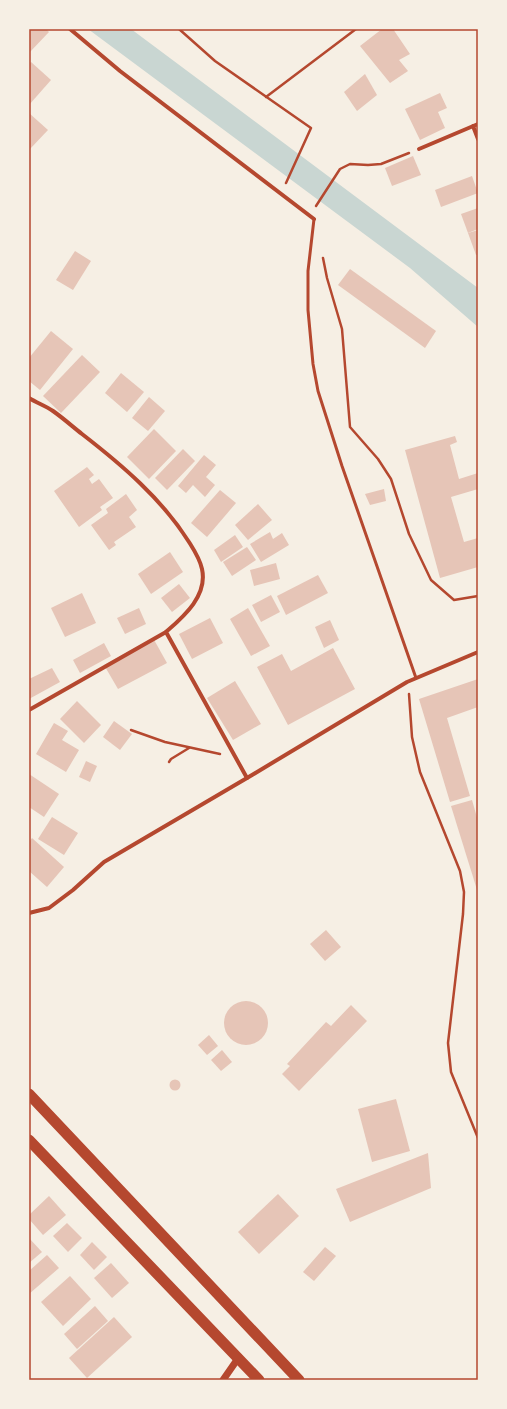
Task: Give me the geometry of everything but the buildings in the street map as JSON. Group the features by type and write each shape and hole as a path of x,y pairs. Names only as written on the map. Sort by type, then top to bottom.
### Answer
{"highway":[{"path":"29,1094 299,1380"},
{"path":"29,1140 259,1380"}],"street":[{"path":"70,29 120,71 314,220"},
{"path":"419,149 478,124"},
{"path":"473,126 478,139"},
{"path":"29,398 53,411 120,464 161,505 183,533 197,555 202,570 202,583 197,598 183,616 166,632 29,710"},
{"path":"166,632 247,778"},
{"path":"29,913 49,908 73,890 104,862 407,682 478,652"},
{"path":"223,1380 239,1358"}],"lane":[{"path":"314,220 308,271 308,310 313,364 318,391 342,466 416,679"}],"path":[{"path":"179,29 216,61 311,128 284,186"},
{"path":"266,96 356,29"},
{"path":"314,220 316,207 340,168 350,164 368,166 381,164 419,149"},
{"path":"322,256 342,330 350,427 378,459 391,479 409,534 431,580 454,600 478,596"},
{"path":"407,682 412,737 420,772 460,871 464,892 463,914 448,1043 451,1072 478,1138"},
{"path":"131,730 165,742 221,755"},
{"path":"169,762 171,759 190,748"}],"shaded area":[{"path":"88,29 131,29 478,288 478,327 410,268"}]}
